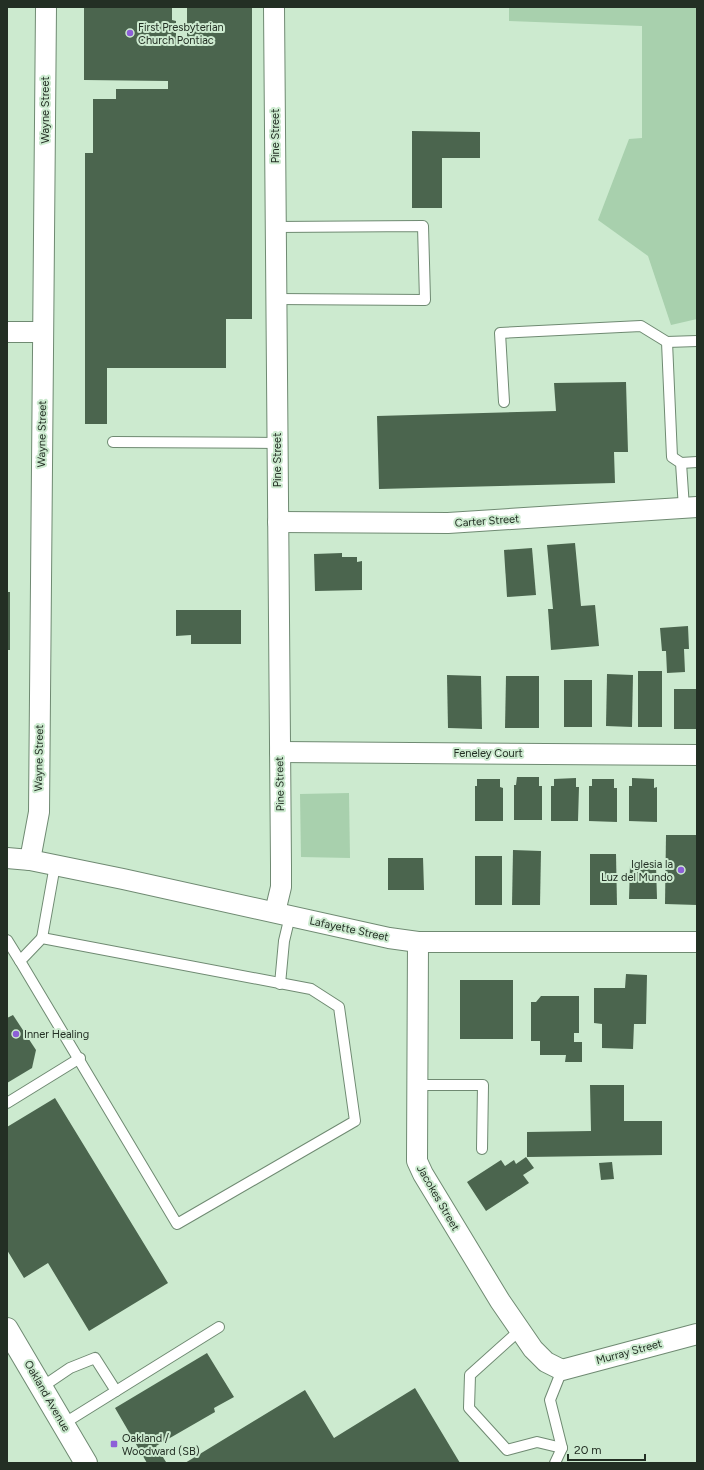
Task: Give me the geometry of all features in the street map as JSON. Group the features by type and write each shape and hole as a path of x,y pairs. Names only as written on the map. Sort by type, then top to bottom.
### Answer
{"street":[{"name":"Wayne Street","path":"30,860 39,812 46,7"},
{"name":"Pine Street","path":"274,7 281,887 283,914"},
{"path":"7,332 43,332"},
{"name":"Carter Street","path":"278,522 448,523 690,508"},
{"name":"Feneley Court","path":"280,752 697,754"},
{"name":"Lafayette Street","path":"7,858 30,860 55,865 389,938 418,942 697,942"},
{"name":"Jacokes Street","path":"418,942 417,1160 423,1174 500,1301 533,1349 546,1362 562,1370"},
{"name":"Oakland Avenue","path":"7,1329 86,1463"},
{"name":"Murray Street","path":"562,1370 697,1334"}],"lane":[{"path":"276,227 423,226 424,300 276,299"},
{"path":"504,402 500,333 641,326 667,342 697,341"},
{"path":"667,342 672,457 681,463 697,462"},
{"path":"114,442 277,443"},
{"path":"681,463 690,508"},
{"path":"20,961 42,938 55,865"},
{"path":"280,984 284,941 283,914"},
{"path":"7,940 80,1058 177,1224 356,1121 339,1007 311,989 42,938"},
{"path":"7,1103 80,1058"},
{"path":"417,1085 483,1085 482,1149"},
{"path":"63,1424 219,1327"},
{"path":"520,1330 470,1375 469,1408 507,1450 538,1442 562,1448"},
{"path":"42,1387 70,1368 95,1358 116,1391"},
{"path":"555,1463 562,1448 550,1400 562,1370"}],"green space":[{"path":"509,7 697,7 697,319 671,325 648,256 598,220 629,139 642,138 642,26 509,21"},
{"path":"349,793 350,858 301,857 300,794"}],"building":[{"path":"84,7 172,7 172,20 176,21 176,45 187,44 187,7 252,7 252,319 226,319 226,368 107,368 107,424 85,424 85,153 93,153 93,99 116,99 116,89 168,89 168,81 84,80"},
{"path":"412,131 480,132 480,158 442,158 442,208 412,208"},
{"path":"626,382 628,452 614,452 615,483 379,489 377,416 556,411 554,383"},
{"path":"575,543 581,606 595,605 599,646 551,650 548,609 553,609 547,545"},
{"path":"532,548 536,595 507,597 504,550"},
{"path":"342,553 342,557 357,557 357,562 362,561 362,590 315,591 314,554"},
{"path":"7,592 10,592 10,650 7,650"},
{"path":"176,610 241,610 241,644 191,644 191,635 176,636"},
{"path":"688,626 689,649 684,649 685,672 667,673 666,651 662,651 660,628"},
{"path":"638,671 662,671 662,727 638,727"},
{"path":"607,674 633,675 632,727 606,726"},
{"path":"447,675 481,676 482,729 448,728"},
{"path":"506,676 539,676 539,728 505,728"},
{"path":"564,680 592,680 592,727 564,727"},
{"path":"674,689 697,689 697,729 674,729"},
{"path":"517,777 539,777 539,786 542,786 542,820 514,820 514,785 516,785"},
{"path":"576,778 576,787 579,787 578,821 551,821 551,786 554,786 554,779"},
{"path":"632,778 654,779 654,788 657,787 657,822 629,821 629,786 632,786"},
{"path":"477,779 500,779 500,787 503,788 503,821 475,821 475,786 477,786"},
{"path":"592,779 614,779 614,788 617,788 617,822 589,821 589,786 592,786"},
{"name":"Iglesia la Luz del Mundo","path":"666,835 697,835 697,905 665,904"},
{"path":"513,850 541,851 540,905 512,905"},
{"path":"590,854 616,854 617,905 590,905"},
{"path":"475,856 502,856 502,905 475,905"},
{"path":"388,858 423,858 424,890 388,890"},
{"path":"630,865 656,865 657,899 629,899"},
{"path":"626,974 647,975 646,1024 634,1024 633,1049 602,1048 602,1024 594,1023 594,988 625,988"},
{"path":"460,980 513,980 513,1039 460,1039"},
{"path":"541,996 579,996 579,1033 574,1033 574,1042 582,1042 582,1062 565,1062 566,1055 540,1055 540,1041 531,1041 531,1002 536,1002"},
{"name":"Inner Healing","path":"13,1015 36,1050 32,1068 7,1083 7,1018"},
{"path":"590,1085 624,1085 624,1121 662,1121 662,1155 527,1157 527,1132 591,1131"},
{"path":"55,1098 168,1283 89,1331 48,1263 24,1278 7,1250 7,1127"},
{"path":"526,1157 534,1168 523,1175 529,1183 486,1211 467,1182 501,1160 505,1166 514,1160 516,1164"},
{"path":"612,1162 614,1179 601,1180 599,1163"},
{"path":"207,1353 234,1397 214,1408 215,1412 156,1446 166,1462 147,1463 115,1408"},
{"path":"415,1388 460,1463 185,1463 305,1390 334,1438"}],"place":[{"name":"First Presbyterian Church Pontiac","path":"130,33"},
{"name":"Iglesia la Luz del Mundo","path":"681,870"},
{"name":"Inner Healing","path":"16,1034"},
{"name":"Oakland / Woodward (SB)","path":"114,1444"}]}
